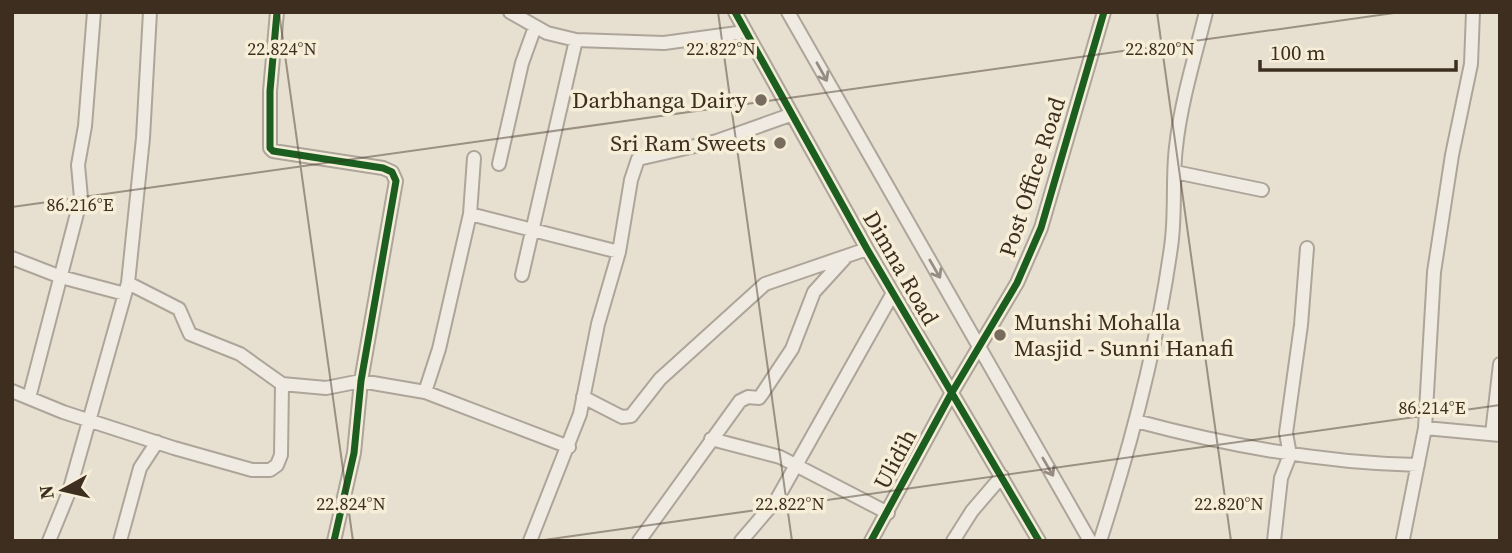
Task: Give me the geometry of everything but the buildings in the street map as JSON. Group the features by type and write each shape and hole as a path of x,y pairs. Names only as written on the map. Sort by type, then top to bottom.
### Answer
{"street":[{"path":"29,398 81,198 78,164 85,126 94,12"},
{"path":"49,541 69,492 127,289 143,138 150,12"},
{"path":"277,12 270,91 270,148 279,152 383,167 392,172 396,181 361,381 354,453 334,541"},
{"path":"510,12 535,27 576,40 664,43 746,32"},
{"name":"Dimna Road","path":"734,12 790,115 1039,541"},
{"path":"788,12 1090,541"},
{"name":"Post Office Road","path":"951,394 1017,283 1041,228 1104,12"},
{"path":"1100,541 1136,421 1171,247 1175,149 1183,104 1206,12"},
{"path":"1403,539 1425,428 1434,272 1452,155 1471,64 1473,12"},
{"path":"499,164 522,63 535,27"},
{"path":"522,275 576,40"},
{"path":"530,541 569,447 583,397 598,324 619,252 631,180 638,159 717,141 790,115"},
{"path":"425,392 439,349 470,214 474,158"},
{"path":"1175,172 1262,190"},
{"path":"470,214 619,252"},
{"path":"583,397 622,417 631,416 660,379 765,284 845,258 867,248"},
{"path":"1274,541 1281,478 1290,455 1286,433 1301,326 1307,248"},
{"path":"12,258 61,277 127,289 179,309 190,334 240,354 282,384 318,388 361,381 425,392 569,447"},
{"path":"639,541 743,398 759,398 762,394 792,349 814,292 845,258"},
{"path":"741,541 777,499 894,293"},
{"path":"1425,428 1496,434 1500,364"},
{"path":"12,391 157,442 252,470 270,470 281,455 282,384"},
{"name":"Ulidih","path":"871,541 951,394"},
{"path":"1136,421 1214,442 1290,455 1418,465"},
{"path":"712,439 779,457 887,513"},
{"path":"120,541 140,468 157,442"},
{"path":"953,541 972,511 1002,476"}],"cycle path":[{"path":"277,12 270,91 270,148 273,151 383,168 392,172 396,181 361,381 354,453 334,541"},
{"path":"735,12 867,249 1039,541"},
{"path":"871,541 951,394 1017,283 1041,228 1104,12"}],"place":[{"name":"Darbhanga Dairy","path":"761,100"},
{"name":"Sri Ram Sweets","path":"780,143"},
{"name":"Munshi Mohalla Masjid - Sunni Hanafi","path":"1000,335"}]}
